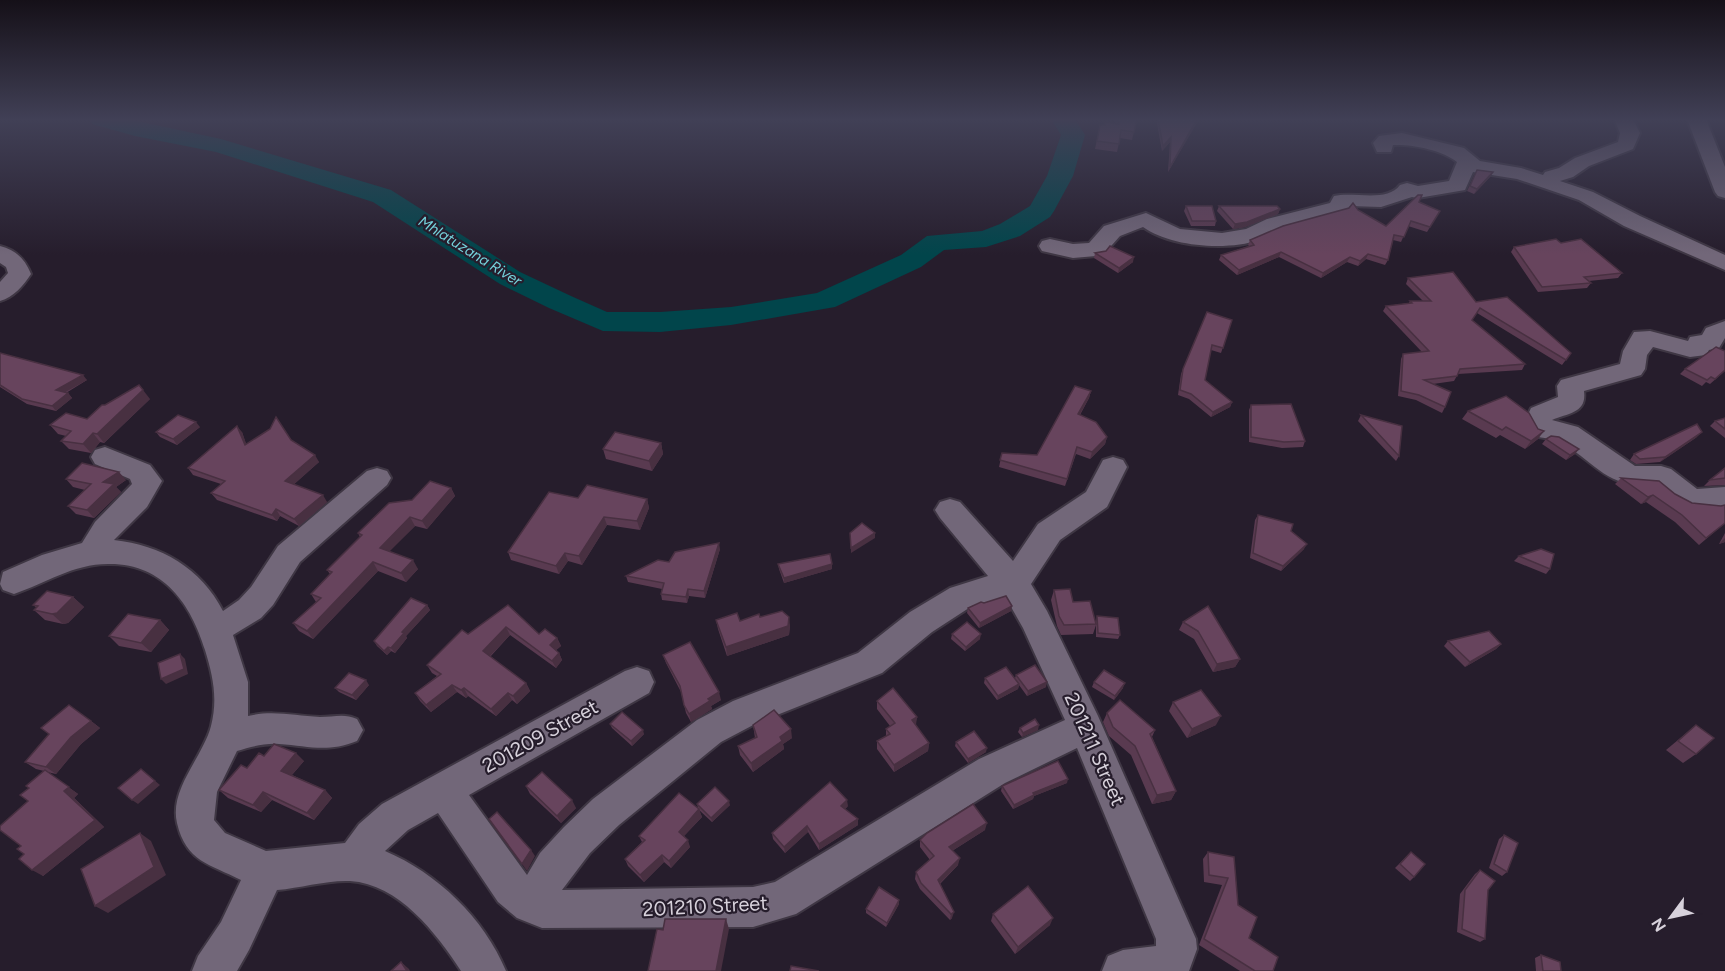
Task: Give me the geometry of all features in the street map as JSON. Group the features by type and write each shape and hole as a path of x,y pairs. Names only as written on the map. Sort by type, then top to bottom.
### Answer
{"street":[{"path":"1549,184 1552,176 1566,173 1579,164"},
{"path":"1714,164 1725,192"},
{"path":"1050,246 1073,251 1096,249 1112,231 1146,219 1161,229 1177,235 1222,240 1252,235 1275,224 1339,207 1341,200 1381,201 1404,194 1407,189 1418,192 1458,186 1465,165 1521,174 1594,199 1632,221 1725,263"},
{"path":"0,253 16,264 20,274 0,294"},
{"path":"1725,329 1715,333 1710,342 1699,343 1697,350 1684,350 1657,339 1643,338 1640,341 1641,348 1635,351 1632,369 1614,376 1570,386 1572,402 1546,411 1540,415 1538,421 1544,429 1568,434 1618,470 1632,476 1660,476 1685,498 1704,502 1725,498"},
{"path":"93,552 104,528 138,498 148,481 140,472 105,457"},
{"path":"444,790 512,888 531,904 554,867 606,812 710,731 745,712 870,663 921,622 961,597 978,590 1014,584 1049,532 1097,499 1113,466"},
{"path":"215,629 250,609 262,596 289,554 377,478"},
{"name":"201211 Street","path":"950,510 1014,584 1036,621 1086,727 1176,939 1177,948 1173,962 1123,971"},
{"path":"14,580 58,561 93,552 133,553 159,564 185,580 200,598 215,629 232,694 230,717 224,740 201,783 195,818 207,843 266,870 354,862 398,877 420,892 447,918 485,971"},
{"name":"201209 Street","path":"354,862 381,828 394,817 637,682"},
{"name":"201210 Street","path":"531,904 547,909 575,910 694,909 770,904 782,900 992,771 1086,727"},
{"path":"224,740 268,728 319,734 331,734 345,730"},
{"path":"213,971 235,936 266,870"}],"building":[{"path":"1477,170 1493,172 1477,189 1470,186"},
{"path":"1418,195 1422,195 1419,202 1440,211 1430,227 1411,221 1404,237 1394,235 1388,260 1368,254 1360,261 1350,257 1323,273 1281,252 1239,270 1221,255 1254,245 1250,240 1283,226 1349,208 1353,203 1358,210 1386,226"},
{"path":"1186,206 1212,206 1216,221 1192,221"},
{"path":"1219,206 1277,206 1280,209 1247,222 1235,224"},
{"path":"1556,239 1561,243 1581,239 1622,273 1584,277 1591,283 1542,287 1514,247"},
{"path":"1110,246 1134,257 1119,268 1095,253 1106,251"},
{"path":"1453,272 1476,302 1507,297 1571,353 1566,360 1480,308 1472,320 1525,364 1460,369 1457,376 1424,380 1451,392 1445,407 1419,395 1401,391 1403,354 1429,351 1386,306 1412,303 1410,301 1431,301 1408,278"},
{"path":"1207,312 1232,320 1223,348 1212,345 1205,380 1232,402 1213,412 1191,394 1180,390 1183,369"},
{"path":"1716,347 1725,351 1725,370 1715,379 1711,377 1707,380 1685,369"},
{"path":"0,353 83,375 56,390 68,393 52,406 22,399 0,385"},
{"path":"139,385 143,390 97,434 93,433 83,444 61,441 71,431 50,425 66,413 87,419 102,405"},
{"path":"1075,386 1091,391 1078,414 1096,422 1107,437 1092,452 1077,447 1067,479 1000,460 1002,453 1037,455"},
{"path":"1506,396 1529,413 1538,429 1544,431 1531,441 1506,427 1502,430 1468,411"},
{"path":"1291,404 1305,441 1284,442 1251,437 1251,405"},
{"path":"178,415 196,422 173,439 156,432"},
{"path":"1361,415 1402,426 1399,456"},
{"path":"276,417 291,440 315,455 285,481 323,495 294,519 276,509 272,515 211,493 225,481 188,468 237,426 245,445 270,429"},
{"path":"1725,418 1725,429 1715,421"},
{"path":"1697,424 1702,432 1665,457 1640,459 1634,454"},
{"path":"615,432 661,443 649,461 603,449"},
{"path":"1551,436 1559,437 1579,449 1570,455 1546,439"},
{"path":"82,463 119,472 103,482 114,484 87,510 68,506 91,484 66,479"},
{"path":"1725,468 1725,478 1710,480"},
{"path":"1621,478 1659,481 1675,494 1692,503 1725,505 1725,523 1706,538 1682,515 1653,495 1648,497"},
{"path":"430,481 451,488 422,521 410,517 380,548 413,560 401,573 373,562 307,631 293,623 321,598 311,594 332,572 327,570 362,535 358,533 389,503 412,500"},
{"path":"587,485 647,499 637,521 604,517 579,556 565,553 556,566 508,552 549,492 578,498"},
{"path":"1258,515 1293,524 1291,531 1307,544 1283,566 1253,553"},
{"path":"862,523 875,533 851,548 850,533"},
{"path":"719,543 704,591 688,589 686,597 661,594 664,583 626,576 658,560 669,562 675,552"},
{"path":"1541,549 1554,554 1550,569 1519,556"},
{"path":"830,554 832,564 784,578 778,564"},
{"path":"1070,589 1073,602 1090,601 1096,624 1064,625 1059,616 1054,590"},
{"path":"47,591 73,597 57,613 34,610 38,606 33,605"},
{"path":"1006,596 1012,606 980,623 968,608 981,602"},
{"path":"411,598 427,605 402,632 404,633 391,648 388,647 384,651 374,641"},
{"path":"508,605 539,634 545,629 557,638 550,645 559,653 552,661 506,627 483,651 526,683 513,696 508,693 491,709 464,688 461,690 452,685 426,705 415,693 441,674 427,665 462,630 468,634"},
{"path":"1208,606 1240,659 1217,664 1198,631 1183,622"},
{"path":"782,611 789,617 788,626 726,647 716,620 737,613 740,621 759,614 760,617"},
{"path":"128,614 160,620 141,643 109,636"},
{"path":"1097,616 1118,618 1120,635 1098,633"},
{"path":"967,622 981,634 966,647 952,634"},
{"path":"1489,631 1501,644 1470,662 1448,641"},
{"path":"690,642 719,692 708,699 710,701 689,714 684,705 680,686 663,655"},
{"path":"180,654 184,669 161,679 158,663"},
{"path":"1035,665 1047,682 1028,691 1016,675"},
{"path":"1006,667 1019,684 998,696 985,678"},
{"path":"1104,670 1125,683 1115,696 1094,682"},
{"path":"349,673 366,680 352,695 335,688"},
{"path":"893,688 917,717 912,720 929,743 894,765 877,741 890,734 886,729 895,723 877,701"},
{"path":"1201,690 1221,716 1192,729 1173,702"},
{"path":"1120,700 1155,730 1150,734 1176,791 1157,795 1135,746 1113,727 1107,713"},
{"path":"69,705 91,721 71,737 46,767 25,762 49,734 41,728"},
{"path":"774,710 791,729 780,737 782,741 751,763 738,746 757,737 753,725"},
{"path":"622,712 643,730 631,741 610,724"},
{"path":"1035,719 1039,725 1023,733 1020,728"},
{"path":"1696,725 1714,738 1696,754 1678,741"},
{"path":"974,731 987,748 968,759 956,742"},
{"path":"274,744 296,753 281,771 325,790 307,813 263,792 253,805 219,790 241,765 247,768 259,753 264,756"},
{"path":"1058,761 1068,779 1033,793 1034,795 1014,805 1002,786"},
{"path":"141,769 155,781 132,800 118,788"},
{"path":"45,770 69,787 64,791 95,820 32,870 19,859 24,854 17,849 21,846 0,830 0,826 28,801 20,795 29,788 26,786"},
{"path":"542,772 572,800 557,816 526,786"},
{"path":"830,782 847,800 841,806 858,819 819,844 807,826 784,847 772,833"},
{"path":"715,787 729,801 711,818 697,804"},
{"path":"679,793 699,809 679,832 688,840 669,861 662,855 640,875 625,859 645,840 639,836"},
{"path":"973,804 987,823 949,847 960,858 938,880 954,912 951,914 921,883 916,872 934,856 920,840 927,833"},
{"path":"497,812 531,850 522,864 489,819"},
{"path":"140,833 154,867 95,906 81,869"},
{"path":"1504,835 1518,843 1507,872 1494,864"},
{"path":"1208,852 1234,857 1238,905 1257,917 1249,938 1278,957 1273,971 1255,971 1204,939 1228,878 1209,875"},
{"path":"1411,852 1425,864 1414,877 1400,864"},
{"path":"1480,870 1495,881 1488,890 1485,939 1462,929 1465,890"},
{"path":"1028,886 1053,918 1018,947 993,914"},
{"path":"879,887 899,900 887,923 866,909"},
{"path":"665,919 726,919 716,971 648,971 657,929 663,930"},
{"path":"1541,955 1560,962 1561,971 1543,971"},
{"path":"401,962 407,971 391,971"},
{"path":"791,966 819,971 790,971"}],"waterway":[{"name":"Mhlatuzana River","path":"280,164 382,196 510,278 603,321 660,322 731,316 824,301 911,261 937,242 986,239 1010,230 1041,211 1064,164"}]}
